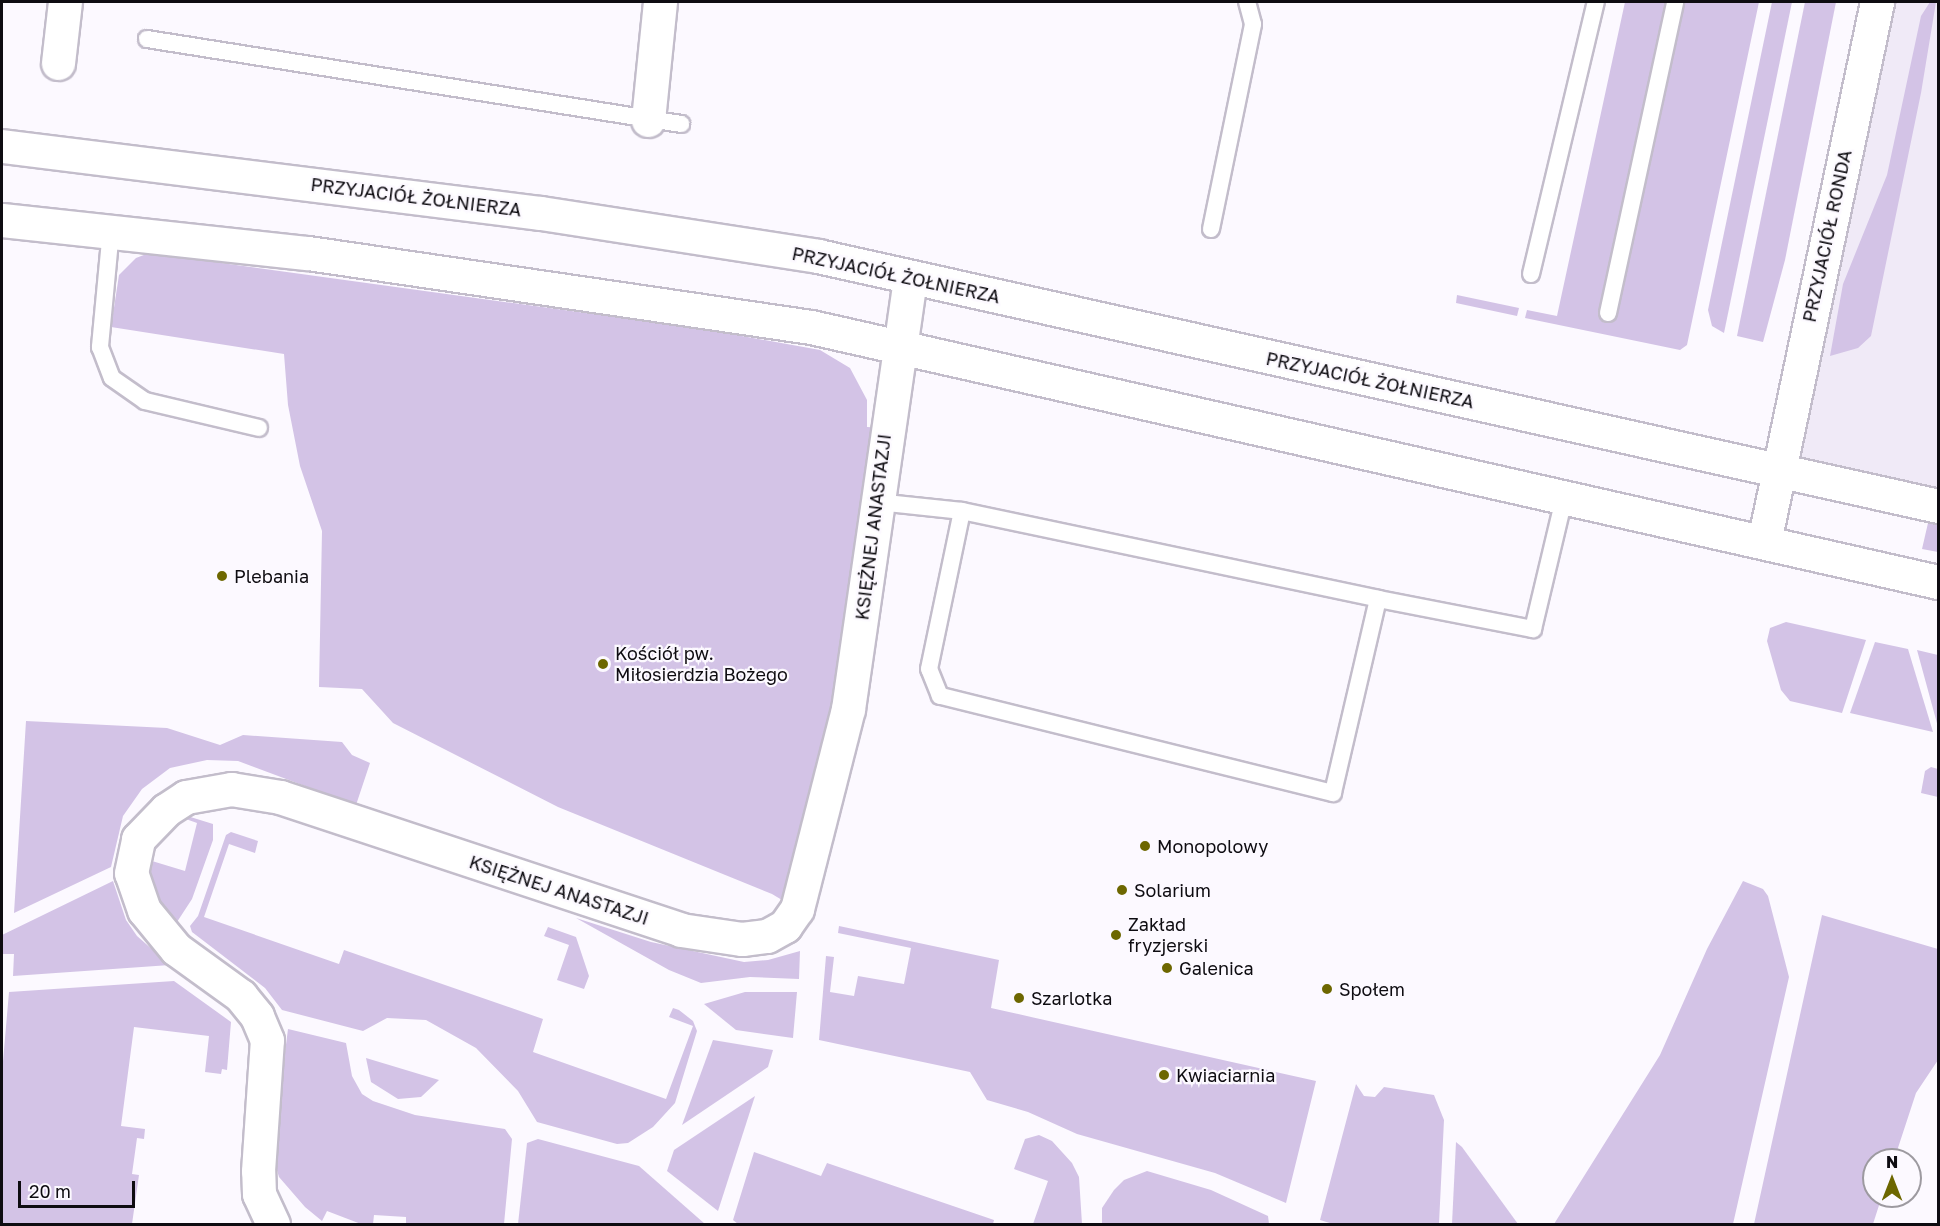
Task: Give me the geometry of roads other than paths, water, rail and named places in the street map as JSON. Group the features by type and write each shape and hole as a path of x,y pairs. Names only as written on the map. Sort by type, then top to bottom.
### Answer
{"street":[{"path":"58,63 65,2"},
{"path":"648,120 660,2"},
{"name":"PRZYJACIÓŁ RONDA","path":"1778,470 1876,2"},
{"name":"PRZYJACIÓŁ ŻOŁNIERZA","path":"2,146 587,219 806,254 1938,506"},
{"path":"2,220 308,253 702,309 899,347 1565,495 1938,582"},
{"name":"KSIĘŻNEJ ANASTAZJI","path":"273,1224 259,1194 258,1171 267,1040 257,1016 241,996 176,949 144,910 131,873 138,839 148,826 186,797 231,789 255,792 681,930 714,938 767,936 785,926 797,909 842,739 910,278"},
{"path":"1764,542 1778,470"}],"lane":[{"path":"1211,229 1253,24 1247,2"},
{"path":"1531,274 1596,2"},
{"path":"1608,313 1675,2"},
{"path":"147,39 597,108 648,120 681,124"},
{"path":"111,230 100,347 104,364 112,378 145,401 259,428"},
{"path":"877,502 962,511 1378,599 1533,629 1565,495"},
{"path":"962,511 929,669 940,696 1333,793 1378,599"}],"place":[{"name":"Plebania","path":"222,576"},
{"name":"Kościół pw. Miłosierdzia Bożego","path":"603,664"},
{"name":"Monopolowy","path":"1145,846"},
{"name":"Solarium","path":"1122,890"},
{"name":"Zakład fryzjerski","path":"1116,935"},
{"name":"Galenica","path":"1167,968"},
{"name":"Społem","path":"1327,989"},
{"name":"Szarlotka","path":"1019,998"},
{"name":"Kwiaciarnia","path":"1164,1075"}]}
